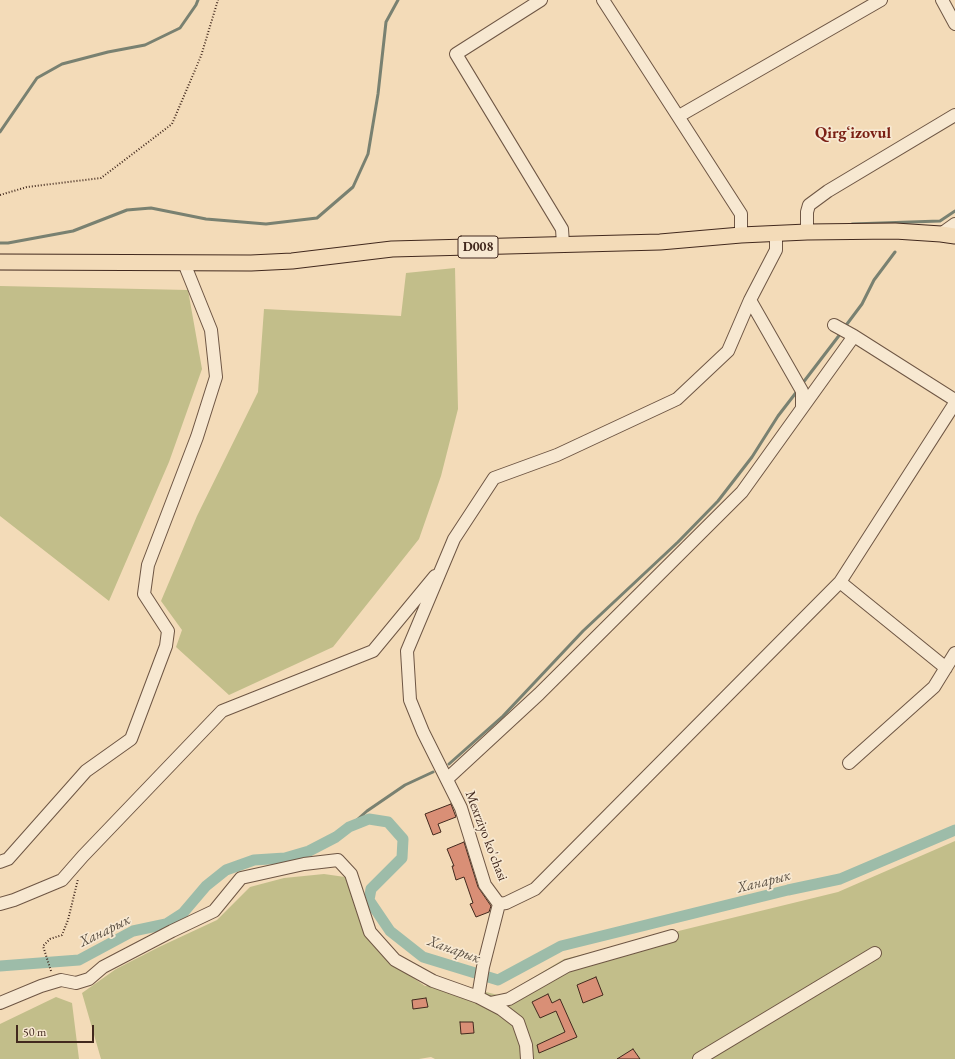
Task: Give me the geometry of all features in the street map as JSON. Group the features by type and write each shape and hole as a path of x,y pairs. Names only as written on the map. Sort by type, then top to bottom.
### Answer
{"main road":[{"name":"D008","path":"0,262 251,263 392,249 660,242 776,233 895,231 948,235"}],"street":[{"path":"541,0 456,54 562,229 563,244"},
{"path":"603,0 741,214 741,235"},
{"path":"679,116 881,0"},
{"path":"942,0 955,24"},
{"path":"807,232 807,212 809,205 828,191 955,115"},
{"path":"948,235 955,224"},
{"name":"Mexrziyo ko'chasi","path":"499,904 485,885 461,808 423,732 410,700 407,651 454,539 494,478 557,455 677,399 728,351 750,300 776,250 776,233"},
{"path":"0,862 8,859 86,771 131,739 166,646 168,631 144,594 148,565 198,437 216,377 211,330 184,263"},
{"path":"750,300 799,386 802,408"},
{"path":"478,997 499,904 506,903 534,889 840,582 955,401 850,334 834,326"},
{"path":"447,778 539,694 742,492 802,408 850,334"},
{"path":"0,904 14,900 62,880 83,856 222,711 373,651 444,565"},
{"path":"840,582 946,668"},
{"path":"849,762 934,687 955,653"},
{"path":"0,1003 41,986 61,980 76,983 89,980 103,967 172,930 214,911 241,878 304,864 338,860 351,874 370,932 395,960 433,981 478,997 501,1009 518,1022 526,1045 527,1059"},
{"path":"490,1003 509,999 566,966 672,936"},
{"path":"699,1059 875,953"}],"path":[{"path":"0,195 27,187 101,178 172,124 201,56 218,0"},
{"path":"55,982 43,946 50,939 62,935 68,920 78,878"}],"shaded area":[{"path":"455,268 458,409 441,476 419,539 333,647 229,695 176,647 182,630 161,601 197,516 258,392 264,309 401,316 406,273"},
{"path":"0,286 188,290 202,369 169,462 109,601 0,516"},
{"path":"955,841 955,1059 435,1059 431,1057 419,1059 101,1059 82,993 116,969 217,920 250,887 284,878 324,874 345,877 355,903 389,961 425,986 454,984 502,996 564,959 838,892"},
{"path":"56,997 72,1003 79,1059 0,1059 0,1024"}],"building":[{"path":"451,804 456,817 438,824 441,832 433,835 425,814"},
{"path":"464,842 478,887 491,906 489,912 476,917 470,904 473,903 464,877 456,880 452,866 454,866 447,849"},
{"path":"596,977 603,995 583,1003 577,985"},
{"path":"548,994 552,1003 560,999 577,1037 539,1053 537,1045 565,1032 556,1011 540,1018 532,1002"},
{"path":"426,998 428,1007 413,1009 412,1000"},
{"path":"460,1022 473,1022 474,1033 461,1034"},
{"path":"633,1049 640,1059 617,1059"}],"waterway":[{"path":"0,132 37,78 62,64 108,52 145,45 180,28 198,0"},
{"path":"0,243 8,243 73,231 127,210 151,208 206,219 266,224 317,218 353,187 368,154 378,94 386,22 398,0"},
{"path":"852,224 940,221 955,211"},
{"path":"844,328 862,304 874,280 895,252"},
{"path":"802,384 841,333"},
{"path":"449,764 503,716 583,631 678,542 718,501 752,457 778,416 798,390"},
{"path":"349,827 367,811 405,785 433,772"},
{"name":"Ханарык","path":"0,966 79,960 133,931 166,924 183,913 206,886 226,870 254,860 285,858 309,851 336,837 349,827 369,819 388,822 403,839 402,858 371,889 369,900 390,931 423,957 498,980 561,946 788,890 840,879 955,830"}],"district":[{"name":"Qirgʻizovul","path":"853,134"}]}
